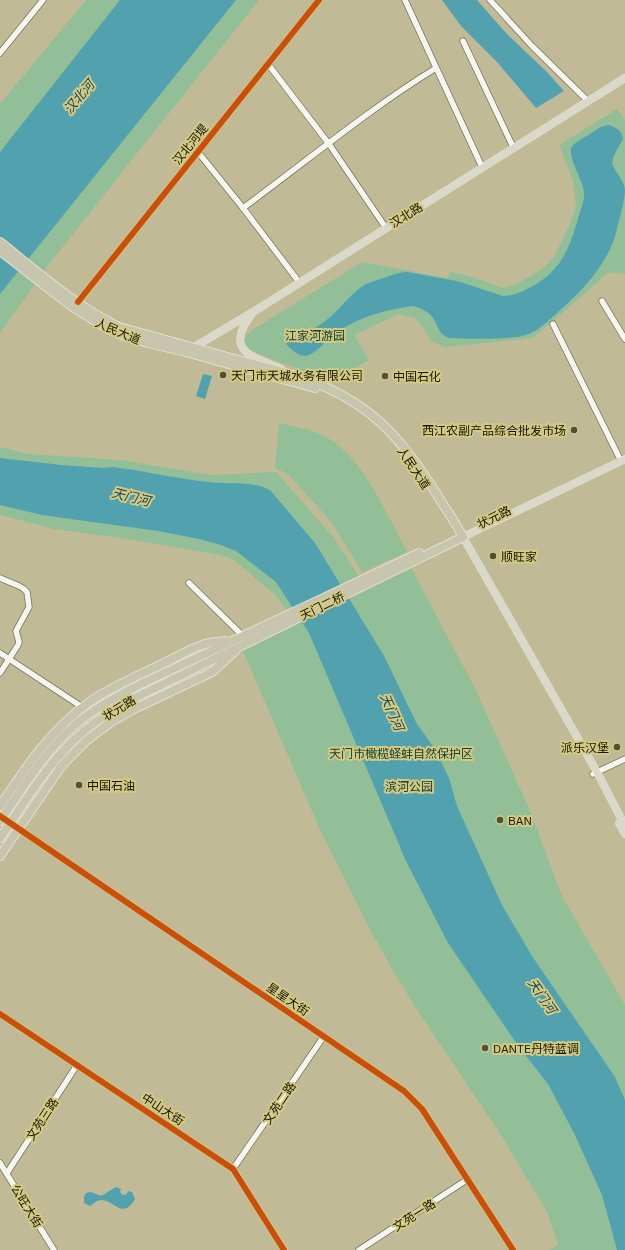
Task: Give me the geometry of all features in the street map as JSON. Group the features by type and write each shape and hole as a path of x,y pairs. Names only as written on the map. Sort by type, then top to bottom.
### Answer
{"highway":[{"path":"0,242 48,284"},
{"path":"0,251 48,284"},
{"name":"人民大道","path":"48,284 78,302 98,317 118,327 313,387 330,393 358,409 383,428 402,449 460,536"},
{"name":"人民大道","path":"48,284 74,308 108,329 124,336 148,343 190,350 303,378 324,386 360,406 383,424 415,461 460,536"},
{"name":"状元路","path":"363,582 460,536"},
{"name":"天门二桥","path":"277,624 363,582"},
{"name":"状元路","path":"0,838 34,788 65,750 87,729 130,700 236,643 243,636 277,624"},
{"name":"状元路","path":"1,818 48,753 76,724 102,705 139,684 277,624"},
{"path":"0,806 28,764 51,736 82,708 118,685 196,648 210,643 236,643"},
{"path":"0,856 46,788 70,757 101,729 122,716 212,672 236,643"},
{"path":"48,753 51,736"},
{"path":"65,750 70,757"},
{"path":"34,788 46,788"}],"main road":[{"name":"汉北路","path":"190,350 625,78"},
{"path":"253,312 242,329 240,341 245,352 303,378"},
{"name":"状元路","path":"460,536 623,456"},
{"name":"人民大道","path":"460,536 625,826"},
{"name":"人民大道","path":"595,773 625,834"}],"street":[{"path":"0,52 43,0"},
{"name":"汉北河堤","path":"78,302 319,0"},
{"path":"405,0 482,167"},
{"path":"490,0 532,46 588,101"},
{"path":"463,41 513,147"},
{"path":"268,64 329,144 386,228"},
{"path":"243,208 410,85 436,68"},
{"path":"198,152 299,282"},
{"path":"602,301 625,339"},
{"path":"553,324 623,456"},
{"path":"0,578 24,589 27,592 29,602 29,607 16,631 19,642 0,673"},
{"path":"189,583 243,636"},
{"path":"0,653 10,658 82,708"},
{"path":"595,773 625,759"},
{"name":"星星大街","path":"1,818 324,1036 410,1096 422,1109 513,1250"},
{"name":"中山大街","path":"0,1014 234,1169 284,1250"},
{"name":"文苑二路","path":"234,1169 324,1036"},
{"name":"文苑三路","path":"6,1173 77,1065"},
{"name":"公旺大街","path":"0,1163 54,1250"},
{"name":"文苑一路","path":"359,1250 468,1179"}],"green space":[{"path":"86,0 259,0 50,263 0,333 0,104"},
{"name":"江家河游园","path":"617,109 625,120 625,274 608,272 533,338 444,347 430,340 423,327 415,318 398,314 354,335 369,360 332,382 249,350 246,347 244,339 252,330 362,262 447,278 451,272 473,277 502,288 516,284 531,276 544,267 554,257 569,226 576,207 573,180 559,145"},
{"path":"279,423 321,434 340,446 363,473 373,488 407,552 362,572 326,516 288,474 275,468"},
{"name":"滨河公园","path":"0,447 28,454 120,460 211,475 276,472 334,538 367,589 411,568 475,688 531,813 561,894 625,1005 625,1250 549,1250 558,1245 547,1212 499,1132 419,1013 369,928 320,830 243,651 294,626 286,609 276,596 234,560 220,555 128,539 54,529 0,515"}],"water":[{"name":"汉北河","path":"120,0 236,0 0,294 0,152"},
{"path":"442,0 477,0 506,33 547,72 564,91 536,108 497,62 461,26"},
{"path":"608,125 618,130 623,139 614,155 612,163 623,183 625,190 623,204 613,241 605,258 593,276 564,307 538,329 526,335 510,338 450,338 441,333 429,313 413,306 370,316 350,324 332,336 312,354 302,356 293,351 287,345 287,340 309,331 324,322 366,284 398,273 407,272 457,281 503,296 521,292 541,281 557,266 567,249 575,230 583,202 583,187 572,158 571,148 574,144 601,127"},
{"path":"203,374 212,376 205,399 196,396"},
{"name":"天门市橄榄蛏蚌自然保护区","path":"0,458 61,465 103,468 113,467 198,481 255,485 270,490 315,543 384,656 417,724 435,749 449,778 457,806 502,905 532,956 615,1077 625,1100 625,1250 617,1250 602,1195 574,1133 548,1084 519,1047 448,943 406,861 309,633 276,582 236,551 221,545 158,531 42,515 0,505"},
{"path":"116,1187 121,1189 120,1192 123,1195 127,1194 128,1191 132,1192 135,1199 126,1208 122,1209 101,1200 90,1206 84,1203 86,1193 91,1192 101,1196"}],"cycle path":[{"path":"78,302 319,0"},
{"path":"0,816 404,1091 422,1109 513,1250"},
{"path":"0,1014 233,1169 284,1250"}],"place":[{"name":"天门市天城水务有限公司","path":"223,375"},
{"name":"中国石化","path":"385,376"},
{"name":"西江农副产品综合批发市场","path":"574,430"},
{"name":"顺旺家","path":"493,556"},
{"name":"派乐汉堡","path":"617,747"},
{"name":"中国石油","path":"79,785"},
{"name":"BAN","path":"500,820"},
{"name":"DANTE丹特蓝调","path":"485,1048"}],"water label":[{"name":"天门河","path":"131,497"},
{"name":"天门河","path":"392,712"},
{"name":"天门河","path":"542,996"}]}
